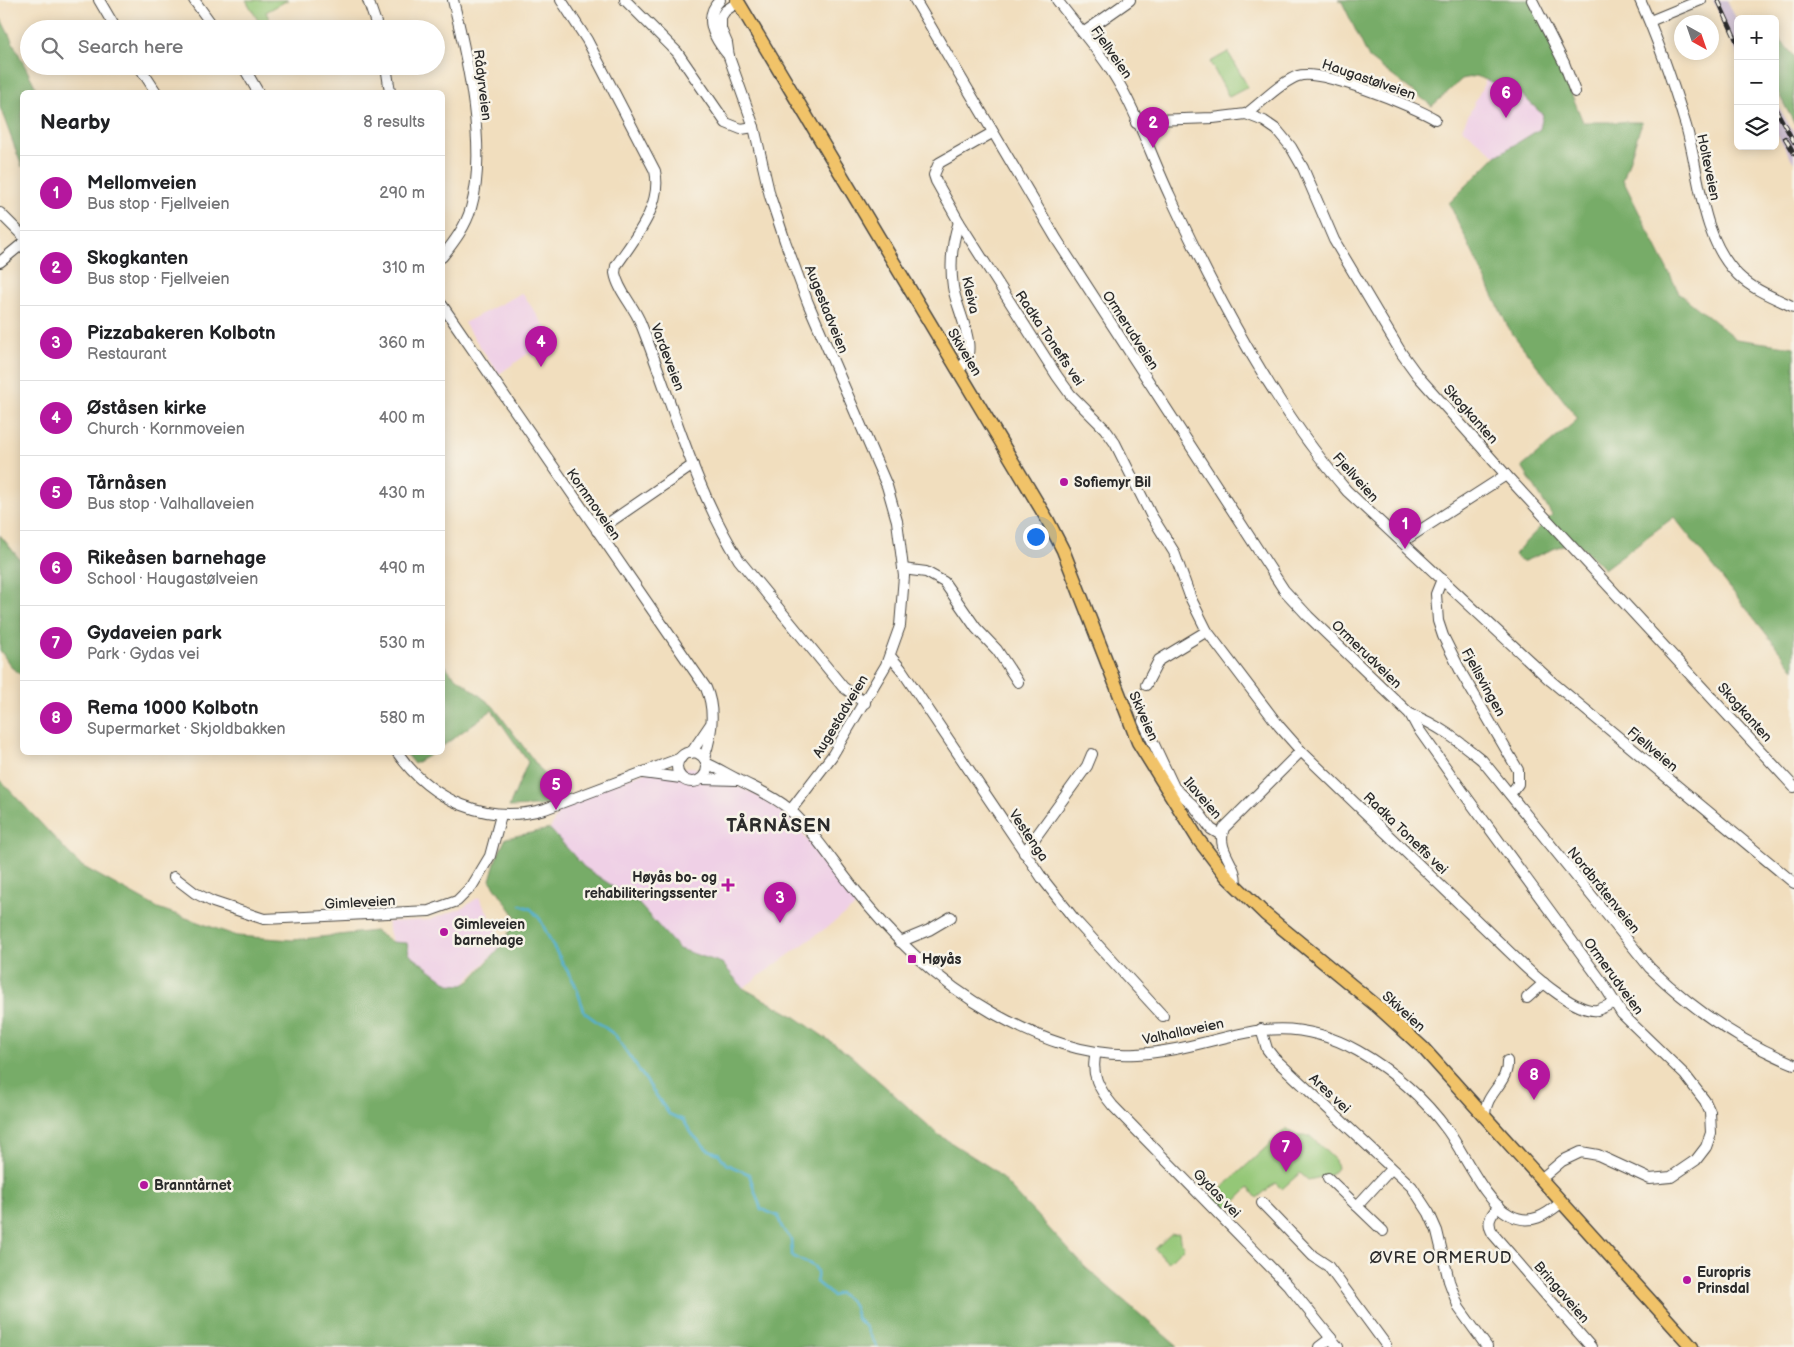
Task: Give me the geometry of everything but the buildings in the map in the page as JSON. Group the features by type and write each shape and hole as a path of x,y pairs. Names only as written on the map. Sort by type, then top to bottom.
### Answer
{"main road":[{"name":"Skiveien","path":"738,1 1034,497 1063,550 1138,742 1198,839 1235,885 1265,914 1401,1027 1485,1115 1692,1347"}],"street":[{"path":"99,0 111,20"},
{"path":"194,0 208,20"},
{"path":"368,0 375,20"},
{"name":"Rådyrveien","path":"445,253 456,240 471,208 477,162 470,72 453,0"},
{"name":"Vardeveien","path":"561,0 587,40 655,171 657,190 651,210 616,266 614,273 640,321 694,465 725,538 739,560 843,687 865,703"},
{"path":"625,0 677,52 726,123 741,129 754,127"},
{"name":"Augestadveien","path":"720,0 712,12 711,27 721,47 729,57"},
{"name":"Ormerudveien","path":"915,0 992,133 1091,294 1284,590 1308,616 1410,714 1417,727 1468,799 1629,1023 1685,1075 1705,1101 1711,1120 1709,1141 1696,1160 1683,1170 1666,1178 1645,1178 1598,1155 1581,1152 1562,1161 1541,1179"},
{"name":"Fjellveien","path":"1057,0 1112,72 1197,252 1280,400 1335,478 1347,492 1558,686 1794,883"},
{"path":"1083,34 1130,0"},
{"path":"1532,0 1564,63 1575,92"},
{"name":"Holteveien","path":"1640,0 1650,21 1686,127 1701,200 1709,226 1724,256 1738,275 1761,292 1794,307"},
{"path":"1650,21 1701,0"},
{"name":"Augestadveien","path":"738,1 725,11 722,17 721,29 727,43 729,57 754,127 782,234 808,303 887,486 897,521 903,569 900,626 890,656 865,703 819,777 790,811"},
{"name":"Haugastølveien","path":"1246,114 1288,81 1310,73 1325,76 1401,104 1435,119"},
{"path":"146,75 155,90"},
{"path":"248,75 257,90"},
{"path":"387,75 390,90"},
{"path":"1136,123 1153,120 1214,118 1246,114"},
{"name":"Skogkanten","path":"1246,114 1264,121 1278,130 1291,148 1303,168 1334,240 1402,354 1418,376 1506,475 1794,787"},
{"name":"Radka Toneffs vei","path":"992,133 940,163 935,169 936,181 959,222 1057,376 1115,443 1152,515 1174,552 1191,599 1207,631 1301,751 1544,984 1578,1005 1591,1010 1615,1002"},
{"path":"0,213 20,233"},
{"name":"Kleiva","path":"958,370 966,364 969,356 967,334 952,281 953,242 959,222"},
{"path":"0,262 20,246"},
{"name":"Kornmoveien","path":"445,309 706,688 711,706 711,722 705,760"},
{"path":"597,531 694,465"},
{"path":"1402,542 1506,475"},
{"path":"903,569 926,572 944,582 976,628 997,650 1018,682"},
{"name":"Fjellsvingen","path":"1442,579 1436,594 1438,621 1462,674 1518,770 1518,784 1510,793"},
{"path":"1146,685 1159,660 1207,631"},
{"name":"Vestenga","path":"890,656 901,669 1024,853 1075,920 1163,1016"},
{"name":"Nordbråtenveien","path":"1410,714 1425,719 1461,742 1482,760 1606,915 1650,968 1670,987 1744,1040 1794,1064"},
{"path":"398,755 414,774 444,797 475,810 501,815 522,814 545,809 681,758 691,753 711,722"},
{"name":"Ilaveien","path":"1143,722 1174,787 1194,806 1211,829 1221,835"},
{"name":"Ilaveien","path":"1235,885 1237,878 1226,857 1221,835 1231,818 1301,751"},
{"path":"642,772 681,778 689,782 702,779 706,773 705,760 698,754 691,753"},
{"path":"1024,853 1087,766 1092,754"},
{"path":"681,758 677,768 681,778"},
{"name":"Valhallaveien","path":"705,760 738,780 770,796 790,811 881,922 900,942 941,978 992,1012 1042,1038 1096,1052 1128,1054 1156,1052 1261,1029 1300,1031 1328,1038 1355,1050 1387,1070 1414,1092 1435,1115 1499,1206 1513,1217 1529,1220 1544,1216 1562,1202"},
{"name":"Valhallaveien","path":"702,779 738,780"},
{"name":"Gimleveien","path":"174,877 195,893 213,902 264,919 430,911 457,901 475,882 490,856 501,815"},
{"path":"900,942 929,930 951,917"},
{"path":"1527,998 1544,984"},
{"name":"Ares vei","path":"1261,1029 1267,1049 1274,1058 1412,1187 1429,1213 1437,1231 1449,1281 1459,1308 1487,1347"},
{"name":"Gydas vei","path":"1096,1052 1093,1062 1094,1074 1100,1089 1113,1106 1288,1285 1338,1347"},
{"path":"1485,1115 1485,1107 1508,1070 1507,1061"},
{"path":"1357,1206 1391,1169"},
{"path":"1328,1178 1383,1231"},
{"name":"Gydas vei","path":"1262,1203 1313,1256 1328,1266 1386,1346"},
{"name":"Bringaveien","path":"1499,1206 1489,1222 1493,1234 1591,1347"},
{"path":"1319,1347 1331,1338"}],"shaded area":[{"path":"1713,0 1727,0 1734,15 1734,47"},
{"path":"1486,80 1520,93 1543,115 1540,129 1496,156 1462,128"},
{"path":"1779,108 1794,133 1794,163 1779,138"},
{"path":"522,293 555,341 532,357 529,353 499,374 464,323"},
{"name":"Høyås bo- og rehabiliteringssenter","path":"693,767 755,794 787,815 859,904 743,988 722,963 679,949 638,903 584,867 550,829 564,801 653,769"},
{"name":"Gimleveien barnehage","path":"479,897 504,943 463,985 449,984 409,954 407,943 392,942 387,922 429,920 462,908"}],"green space":[{"path":"246,0 288,0 266,12 269,19 258,20"},
{"path":"1338,0 1533,0 1583,122 1642,122 1623,180 1679,293 1736,339 1794,347 1794,669 1674,517 1604,569 1575,540 1522,562 1514,554 1552,515 1522,467 1578,419 1509,329 1449,203 1496,156 1540,129 1543,115 1520,93 1476,76 1462,79 1432,106 1369,58 1342,2"},
{"path":"0,17 20,56 20,75 29,75 37,90 20,90 20,162 0,107"},
{"path":"1779,39 1794,56 1794,123 1779,95"},
{"path":"1228,52 1248,87 1229,97 1210,62"},
{"path":"0,535 20,560 20,674 12,668 0,650"},
{"path":"445,665 451,673 493,706 564,801 539,806 509,807 528,762 492,710 445,745"},
{"path":"407,755 430,755 414,764"},
{"path":"0,780 80,865 158,908 237,936 293,940 375,931 392,942 407,943 409,954 449,984 463,985 470,981 504,943 516,917 490,880 496,859 506,838 550,829 584,867 638,903 679,949 722,963 743,988 794,1016 850,1055 939,1135 994,1170 1086,1268 1178,1347 0,1347"},
{"path":"1287,1128 1296,1136 1310,1136 1335,1160 1337,1168 1331,1175 1308,1180 1300,1173 1282,1189 1275,1183 1257,1198 1249,1188 1222,1214 1209,1200"},
{"path":"1179,1233 1184,1247 1168,1263 1155,1249 1171,1234"}],"waterway":[{"path":"521,905 531,909 540,919 575,984 585,1013 615,1035 669,1114 683,1120 693,1135 707,1149 719,1154 726,1164 749,1174 761,1209 778,1216 782,1228 791,1239 792,1255 814,1266 817,1275 816,1282 833,1296 839,1293 849,1300 854,1306 856,1318 865,1326 877,1347"}],"railway":[{"path":"1718,0 1734,35"},
{"path":"1779,115 1794,142"},
{"path":"1785,138 1794,153"}],"place":[{"name":"Rikeåsen barnehage","path":"1506,118"},
{"name":"Skogkanten","path":"1153,148"},
{"name":"Øståsen kirke","path":"541,367"},
{"name":"Sofiemyr Bil","path":"1064,482"},
{"name":"Mellomveien","path":"1405,549"},
{"name":"Tårnåsen","path":"556,810"},
{"name":"Høyås bo- og rehabiliteringssenter","path":"728,885"},
{"name":"Pizzabakeren Kolbotn","path":"780,923"},
{"name":"Gimleveien barnehage","path":"444,932"},
{"name":"Høyås","path":"912,959"},
{"name":"Rema 1000 Kolbotn","path":"1534,1100"},
{"name":"Gydaveien park","path":"1286,1172"},
{"name":"Branntårnet","path":"144,1185"},
{"name":"Europris Prinsdal","path":"1687,1280"}],"district":[{"name":"TÅRNÅSEN","path":"779,825"},
{"name":"ØVRE ORMERUD","path":"1441,1257"}]}
